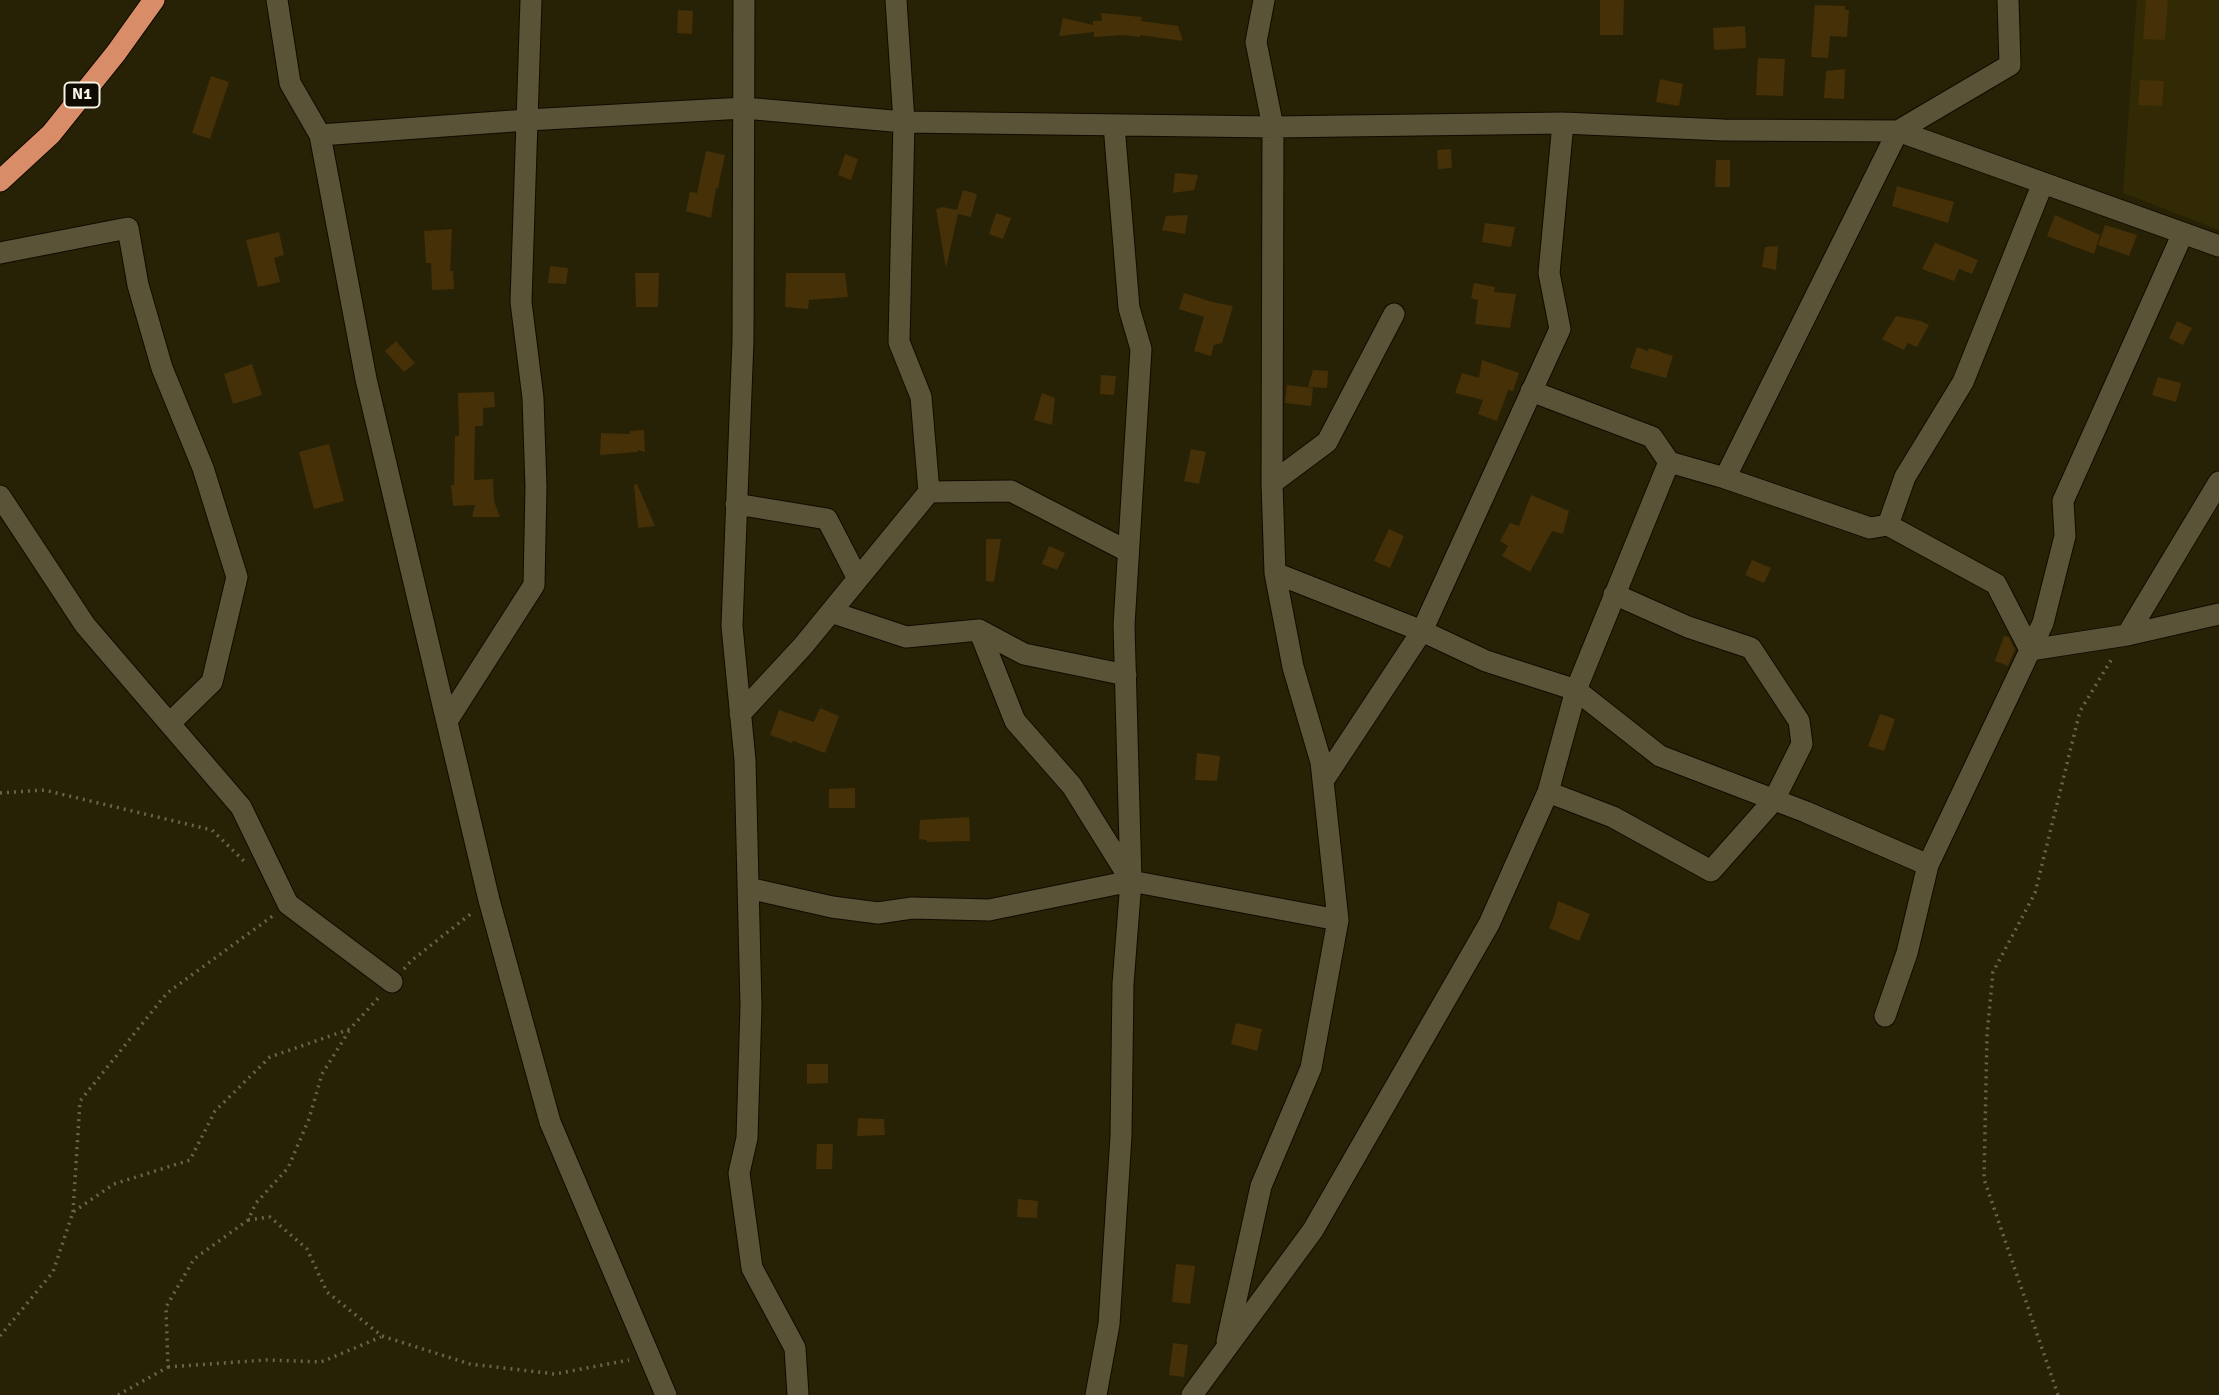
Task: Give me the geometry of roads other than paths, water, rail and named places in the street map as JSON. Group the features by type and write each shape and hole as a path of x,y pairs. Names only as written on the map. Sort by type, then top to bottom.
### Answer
{"highway":[{"name":"N1","path":"0,181 51,134 116,53 154,0"}],"street":[{"path":"277,0 290,83 320,135 366,379 489,900 550,1122 666,1395"},
{"path":"447,721 534,585 536,486 533,398 521,302 531,0"},
{"path":"744,0 743,340 732,626 745,760 751,1006 747,1138 739,1174 752,1268 795,1348 798,1395"},
{"path":"740,714 803,646 929,492 921,397 899,342 904,122 896,0"},
{"path":"1225,1350 1261,1186 1311,1068 1338,920 1321,761 1293,667 1275,573 1272,483 1273,127 1256,42 1264,0"},
{"path":"1725,478 1898,131 2010,65 2008,0"},
{"path":"320,135 744,108 904,122 1273,127 1563,123 1723,130 1898,131 2219,246"},
{"path":"1323,781 1422,631 1560,329 1549,273 1563,123"},
{"path":"1096,1395 1109,1324 1121,1136 1124,984 1131,881 1124,625 1141,349 1129,308 1114,125"},
{"path":"1888,525 1905,477 1963,382 2043,183"},
{"path":"0,253 128,228 138,285 162,368 203,468 237,577 212,682 170,723"},
{"path":"1885,1016 1907,953 1928,865 2043,623 2065,536 2063,501 2183,233"},
{"path":"1272,483 1327,442 1394,314"},
{"path":"1531,391 1652,437 1669,462 1725,478 1870,528 1888,525 1996,584 2030,650"},
{"path":"1192,1395 1320,1219 1489,924 1548,792 1576,690 1669,462"},
{"path":"2127,635 2219,482"},
{"path":"929,492 1012,491 1127,551"},
{"path":"0,496 85,625 241,807 288,904 392,982"},
{"path":"737,504 827,519 858,579"},
{"path":"1275,573 1422,631 1486,661 1576,690 1660,756 1774,800 1928,865"},
{"path":"1548,792 1614,817 1711,871 1774,800 1802,744 1799,721 1751,648 1688,627 1614,594"},
{"path":"831,612 906,638 979,630 1024,654 1126,675"},
{"path":"2030,650 2127,635 2219,614"},
{"path":"979,630 1015,720 1072,786 1131,881"},
{"path":"748,888 832,907 878,913 912,908 989,910 1131,881 1338,920"}]}
